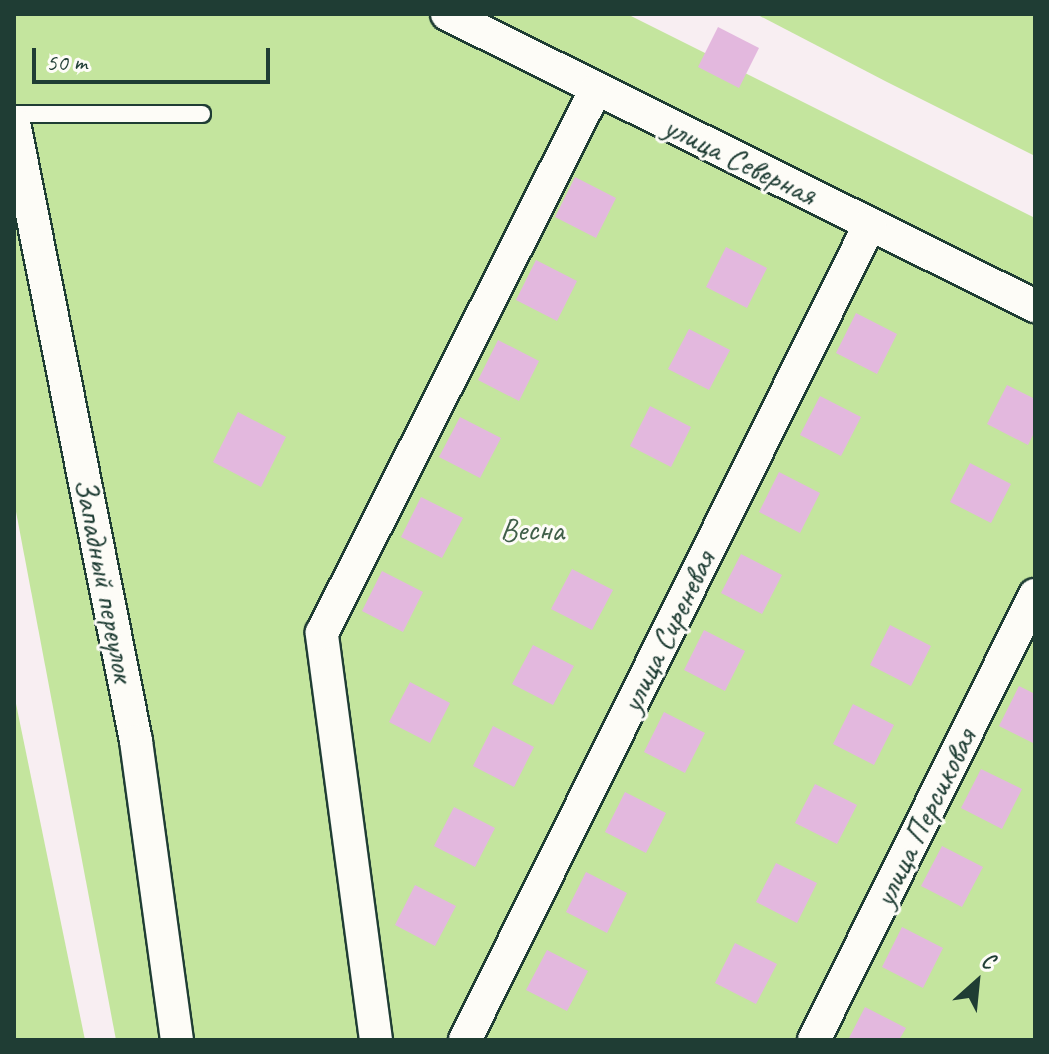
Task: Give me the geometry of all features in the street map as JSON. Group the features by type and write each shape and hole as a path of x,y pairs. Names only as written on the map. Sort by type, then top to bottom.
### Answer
{"street":[{"name":"улица Северная","path":"447,14 595,91 1035,306"},
{"path":"376,1040 322,633 595,91"},
{"name":"Западный переулок","path":"14,123 136,741 177,1040"},
{"name":"улица Сиреневая","path":"465,1040 870,224"},
{"name":"улица Персиковая","path":"814,1040 1035,595"}],"lane":[{"path":"14,114 202,114"}],"green space":[{"name":"Весна","path":"14,14 627,14 1035,218 1035,1040 116,1040 14,501"},
{"path":"756,14 1035,14 1035,156 887,82"},
{"path":"14,694 85,1040 14,1040"}],"building":[{"path":"718,27 759,48 739,88 698,67"},
{"path":"575,177 616,198 596,238 555,217"},
{"path":"726,247 767,268 747,308 706,287"},
{"path":"536,260 577,281 557,321 516,300"},
{"path":"856,313 897,334 877,374 836,353"},
{"path":"689,329 730,350 709,390 668,369"},
{"path":"498,340 539,361 519,401 478,380"},
{"path":"1007,385 1035,399 1035,431 1028,445 987,424"},
{"path":"820,396 861,417 841,456 800,435"},
{"path":"650,406 691,427 671,467 630,446"},
{"path":"238,412 286,437 261,487 213,462"},
{"path":"460,417 501,438 480,478 439,457"},
{"path":"970,463 1011,484 991,523 950,502"},
{"path":"779,472 820,493 800,533 759,512"},
{"path":"421,497 463,518 442,558 401,537"},
{"path":"741,554 782,575 762,614 721,593"},
{"path":"572,569 613,590 592,630 551,609"},
{"path":"382,571 423,592 403,632 362,611"},
{"path":"890,625 931,646 911,686 870,665"},
{"path":"704,630 745,651 725,691 684,670"},
{"path":"533,645 574,666 553,705 512,684"},
{"path":"410,682 450,703 430,743 389,722"},
{"path":"1019,686 1035,694 1035,744 999,726"},
{"path":"853,704 894,725 874,765 833,744"},
{"path":"664,712 705,733 685,773 644,752"},
{"path":"493,726 534,747 514,787 473,766"},
{"path":"981,769 1022,789 1002,829 961,808"},
{"path":"815,784 857,805 837,844 795,823"},
{"path":"625,792 666,813 646,853 605,832"},
{"path":"454,807 495,828 475,867 434,846"},
{"path":"942,846 983,867 962,907 921,886"},
{"path":"776,863 817,883 797,923 756,902"},
{"path":"586,872 627,893 607,933 566,912"},
{"path":"415,885 456,906 435,946 395,925"},
{"path":"902,927 943,948 923,988 882,967"},
{"path":"735,943 777,964 756,1004 715,983"},
{"path":"547,950 588,971 567,1011 526,990"},
{"path":"865,1007 906,1028 899,1040 848,1040"}]}
